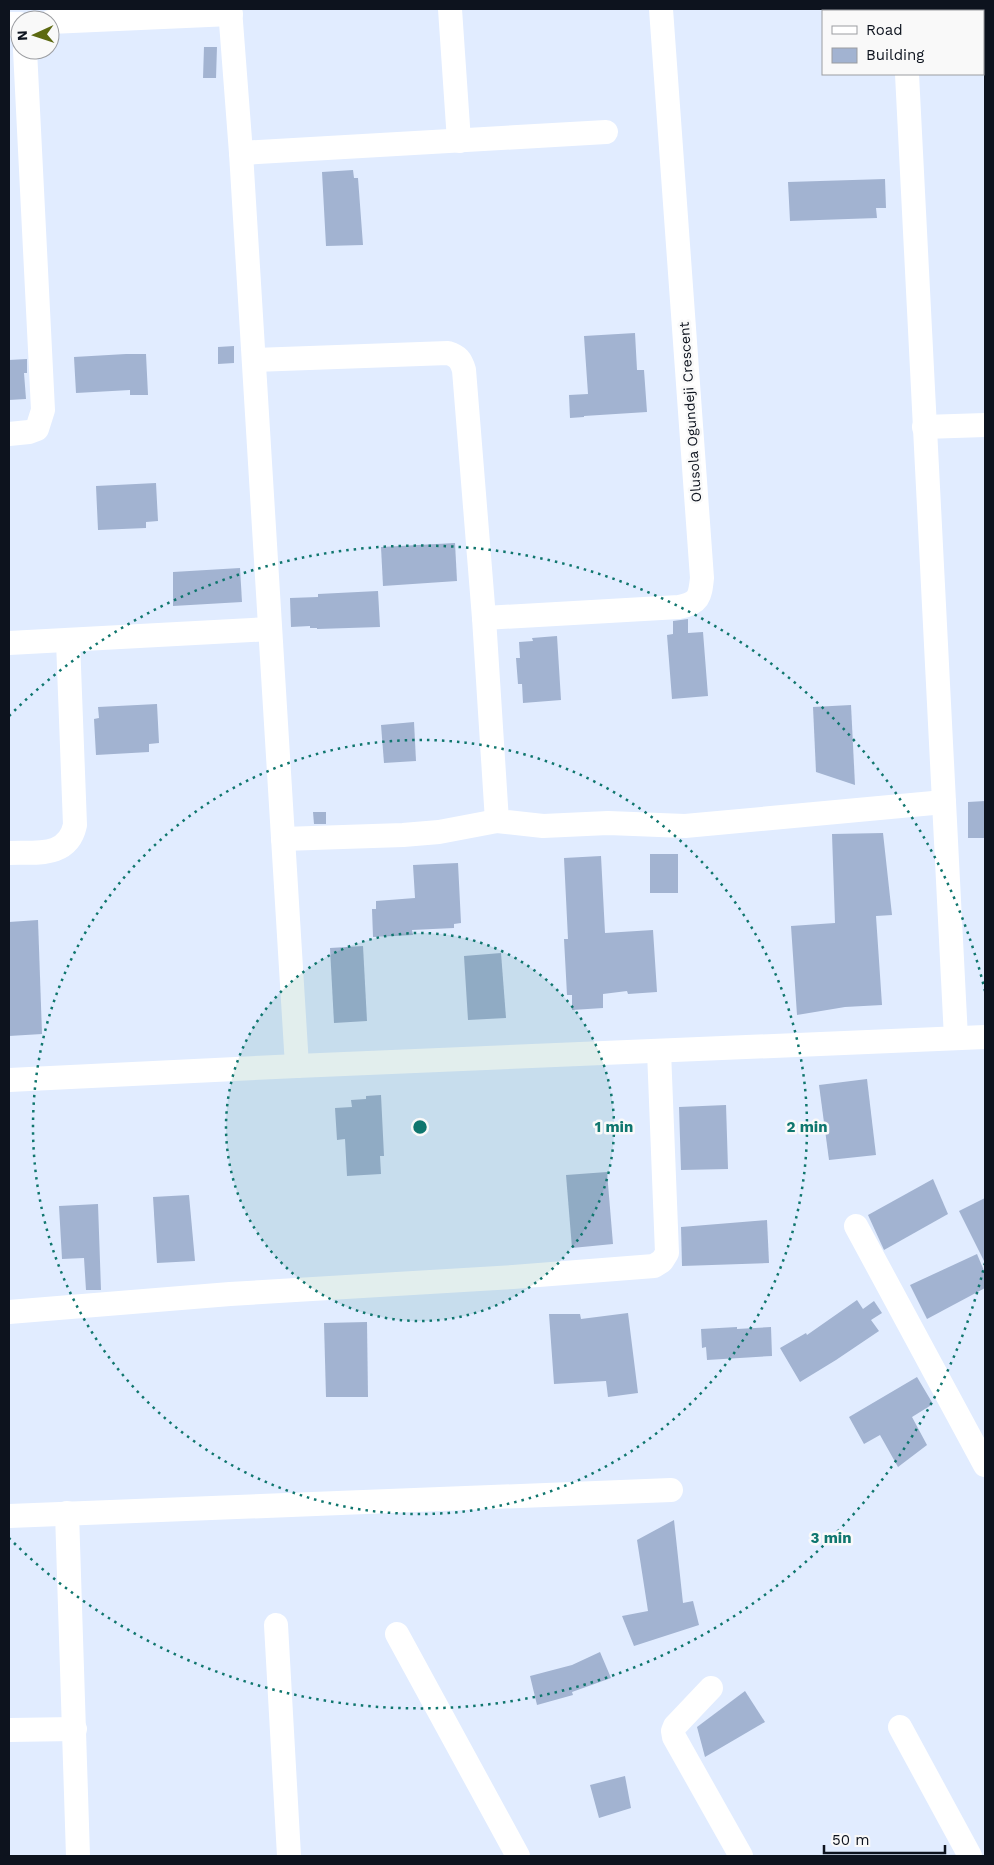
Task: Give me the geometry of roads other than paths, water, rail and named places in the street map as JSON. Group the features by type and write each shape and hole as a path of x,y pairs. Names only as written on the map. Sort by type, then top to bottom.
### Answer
{"street":[{"path":"450,9 458,142"},
{"name":"Olusola Ogundeji Crescent","path":"484,618 679,607 696,601 701,594 702,578 661,9"},
{"path":"60,21 231,12 297,1066"},
{"path":"9,434 37,429 43,410 26,60"},
{"path":"907,75 956,1038"},
{"path":"241,153 606,132"},
{"path":"254,360 448,353 456,355 462,361 484,618 497,821"},
{"path":"924,427 985,425"},
{"path":"9,644 270,629"},
{"path":"9,853 58,849 66,845 73,836 75,825 68,641"},
{"path":"283,839 439,832 497,821 543,826 637,823 660,826 685,826 944,802"},
{"path":"9,1080 985,1037"},
{"path":"9,1312 230,1294 654,1266 662,1261 666,1254 659,1051"},
{"path":"856,1226 983,1456"},
{"path":"9,1516 671,1490"},
{"path":"67,1513 78,1856"},
{"path":"276,1625 289,1856"},
{"path":"397,1634 518,1856"},
{"path":"710,1688 675,1726 673,1731 674,1737 741,1856"},
{"path":"900,1727 970,1856"},
{"path":"9,1730 75,1729"}]}
